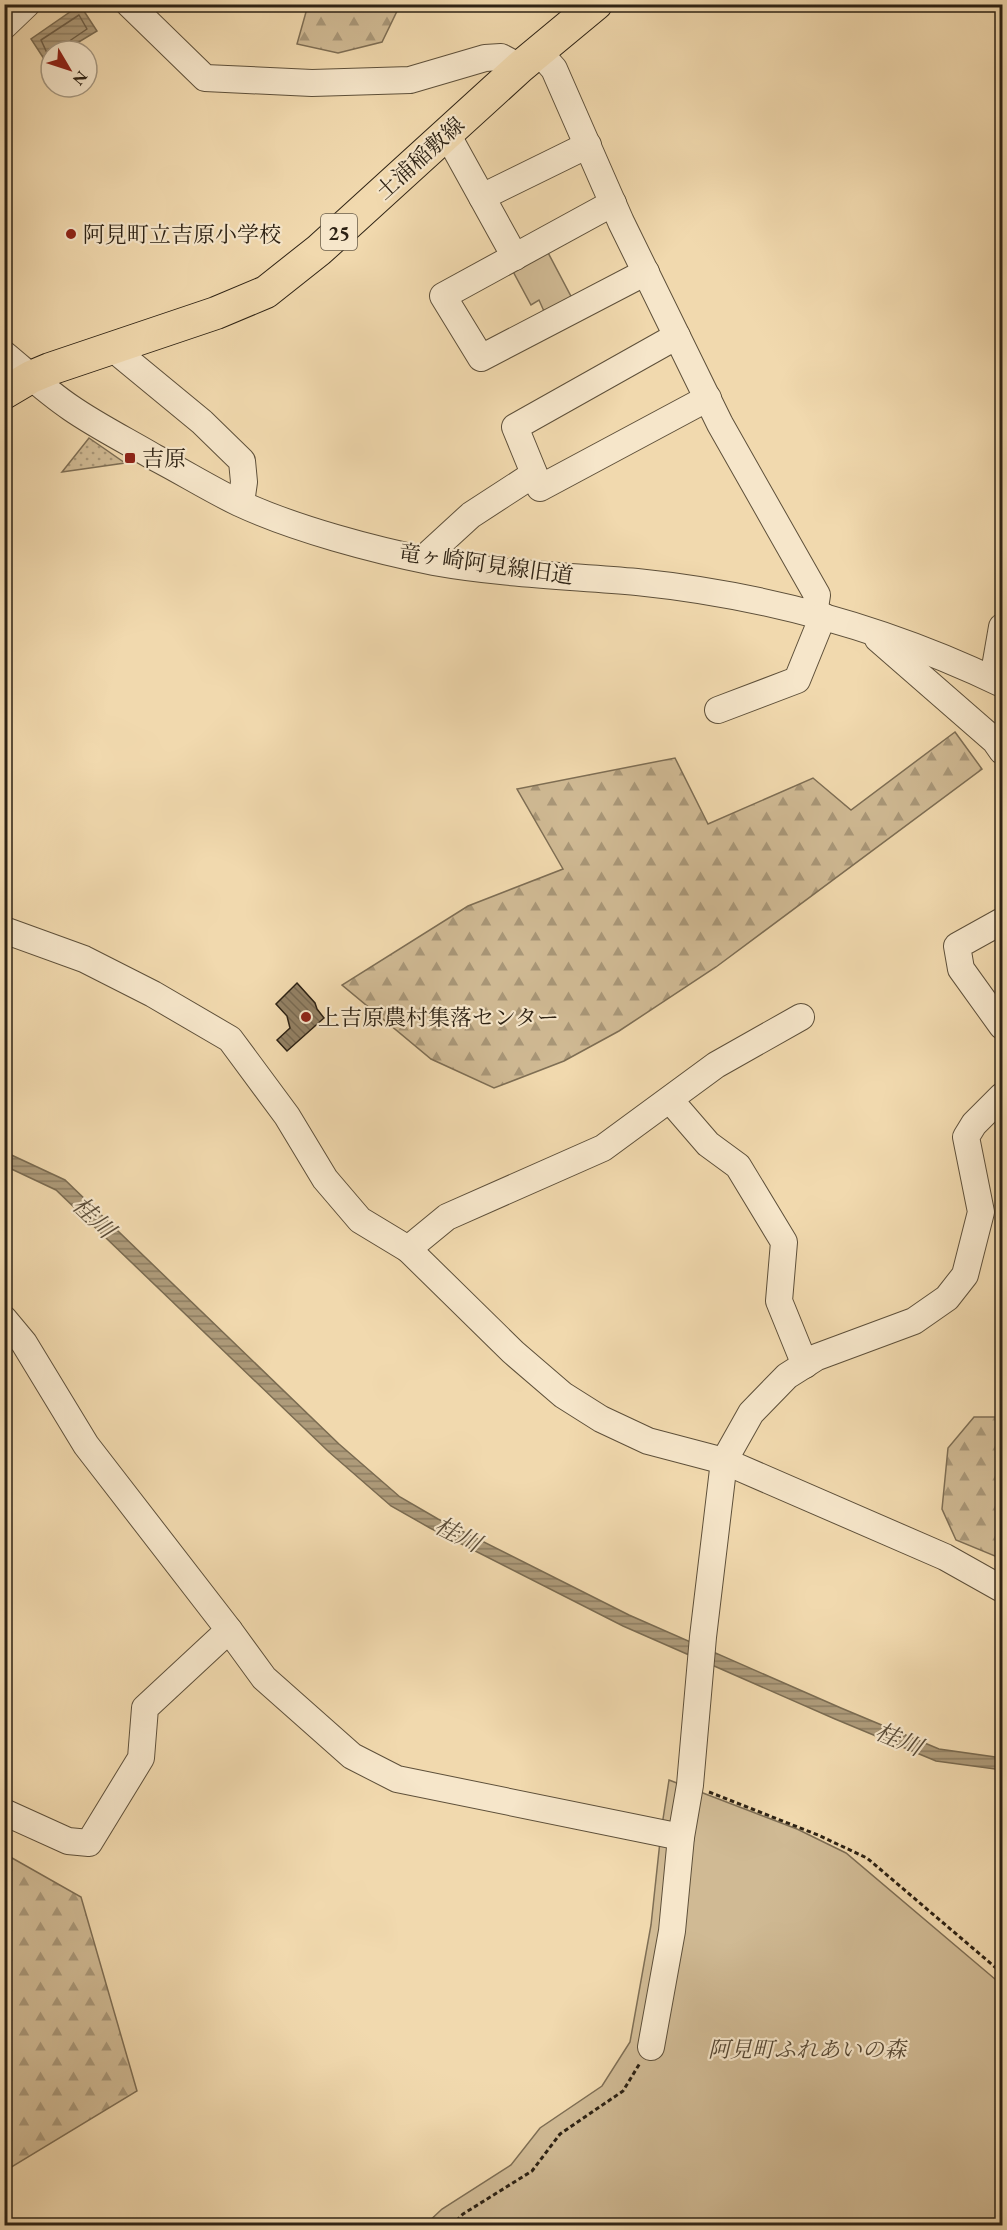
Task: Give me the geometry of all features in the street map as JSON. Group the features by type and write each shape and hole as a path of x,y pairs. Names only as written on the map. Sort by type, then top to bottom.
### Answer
{"main road":[{"name":"土浦稲敷線","path":"4,393 31,377 111,347 216,313 266,292 319,250 529,59 596,4"}],"street":[{"path":"4,26 27,4"},
{"path":"129,4 206,78 312,82 410,80 485,58 501,57 529,59 554,69 613,203 677,336 708,398 817,595 819,615 797,680 718,710"},
{"path":"447,134 515,257"},
{"path":"482,197 588,145"},
{"path":"613,203 443,296 480,358 646,272"},
{"path":"677,336 515,427 540,488 708,398"},
{"path":"111,347 202,422 242,461 244,482 241,503"},
{"name":"竜ヶ崎阿見線旧道","path":"4,354 71,408 241,503 337,537 423,559 476,568 670,587 764,602 867,629 938,655 998,682"},
{"path":"423,559 471,515 534,474"},
{"path":"998,682 1002,627"},
{"path":"867,629 995,741 1002,751"},
{"path":"1002,921 957,946 961,969 1002,1026"},
{"path":"4,930 84,959 153,994 231,1040 287,1116 325,1179 360,1220 408,1250 513,1352 562,1395 601,1419 648,1442 724,1461 945,1557 1002,1589"},
{"path":"408,1250 447,1217 603,1148 716,1065 801,1017"},
{"path":"651,2047 672,1931 681,1837 690,1785 699,1669 724,1461 751,1413 787,1376 817,1357 914,1321 947,1298 965,1275 981,1212 966,1137 974,1124 1002,1096"},
{"path":"670,1100 708,1144 738,1166 784,1242 779,1302 805,1365"},
{"path":"4,1319 24,1343 86,1445 264,1678 352,1756 396,1779 681,1837"},
{"path":"4,1812 68,1841 89,1843 141,1758 145,1708 229,1630"}],"path":[{"path":"690,1785 818,1835 867,1858 1002,1973"},
{"path":"451,2226 463,2214 532,2171 560,2134 623,2091 651,2047"}],"green space":[{"path":"308,4 400,5 382,42 338,53 297,44"},
{"path":"544,245 574,302 547,318 539,300 531,305 509,264"},
{"path":"89,438 125,463 62,472"},
{"path":"955,732 982,769 716,967 619,1031 564,1061 494,1088 431,1059 342,985 468,906 563,869 517,789 675,758 708,824 813,778 851,810"},
{"path":"974,1417 1002,1417 1002,1559 956,1540 942,1509 948,1448"},
{"name":"阿見町ふれあいの森","path":"669,1780 797,1829 846,1853 1002,1985 1002,2225 424,2226 442,2209 511,2165 540,2128 602,2086 630,2042 651,1925"},
{"path":"5,1854 81,1897 137,2091 5,2171"}],"water":[{"path":"80,5 97,31 84,39 39,39 39,51 31,39"},
{"name":"桂川","path":"5,1152 65,1180 339,1444 400,1497 438,1519 629,1615 939,1749 1002,1758 1002,1770 936,1761 835,1719 623,1626 391,1506 329,1452 56,1190 5,1166"}],"building":[{"name":"上吉原農村集落センター","path":"297,983 315,1003 324,1018 287,1051 277,1040 290,1028 287,1016 276,1004"}],"place":[{"name":"阿見町立吉原小学校","path":"71,234"},
{"name":"吉原","path":"130,458"},
{"name":"上吉原農村集落センター","path":"306,1017"}]}
